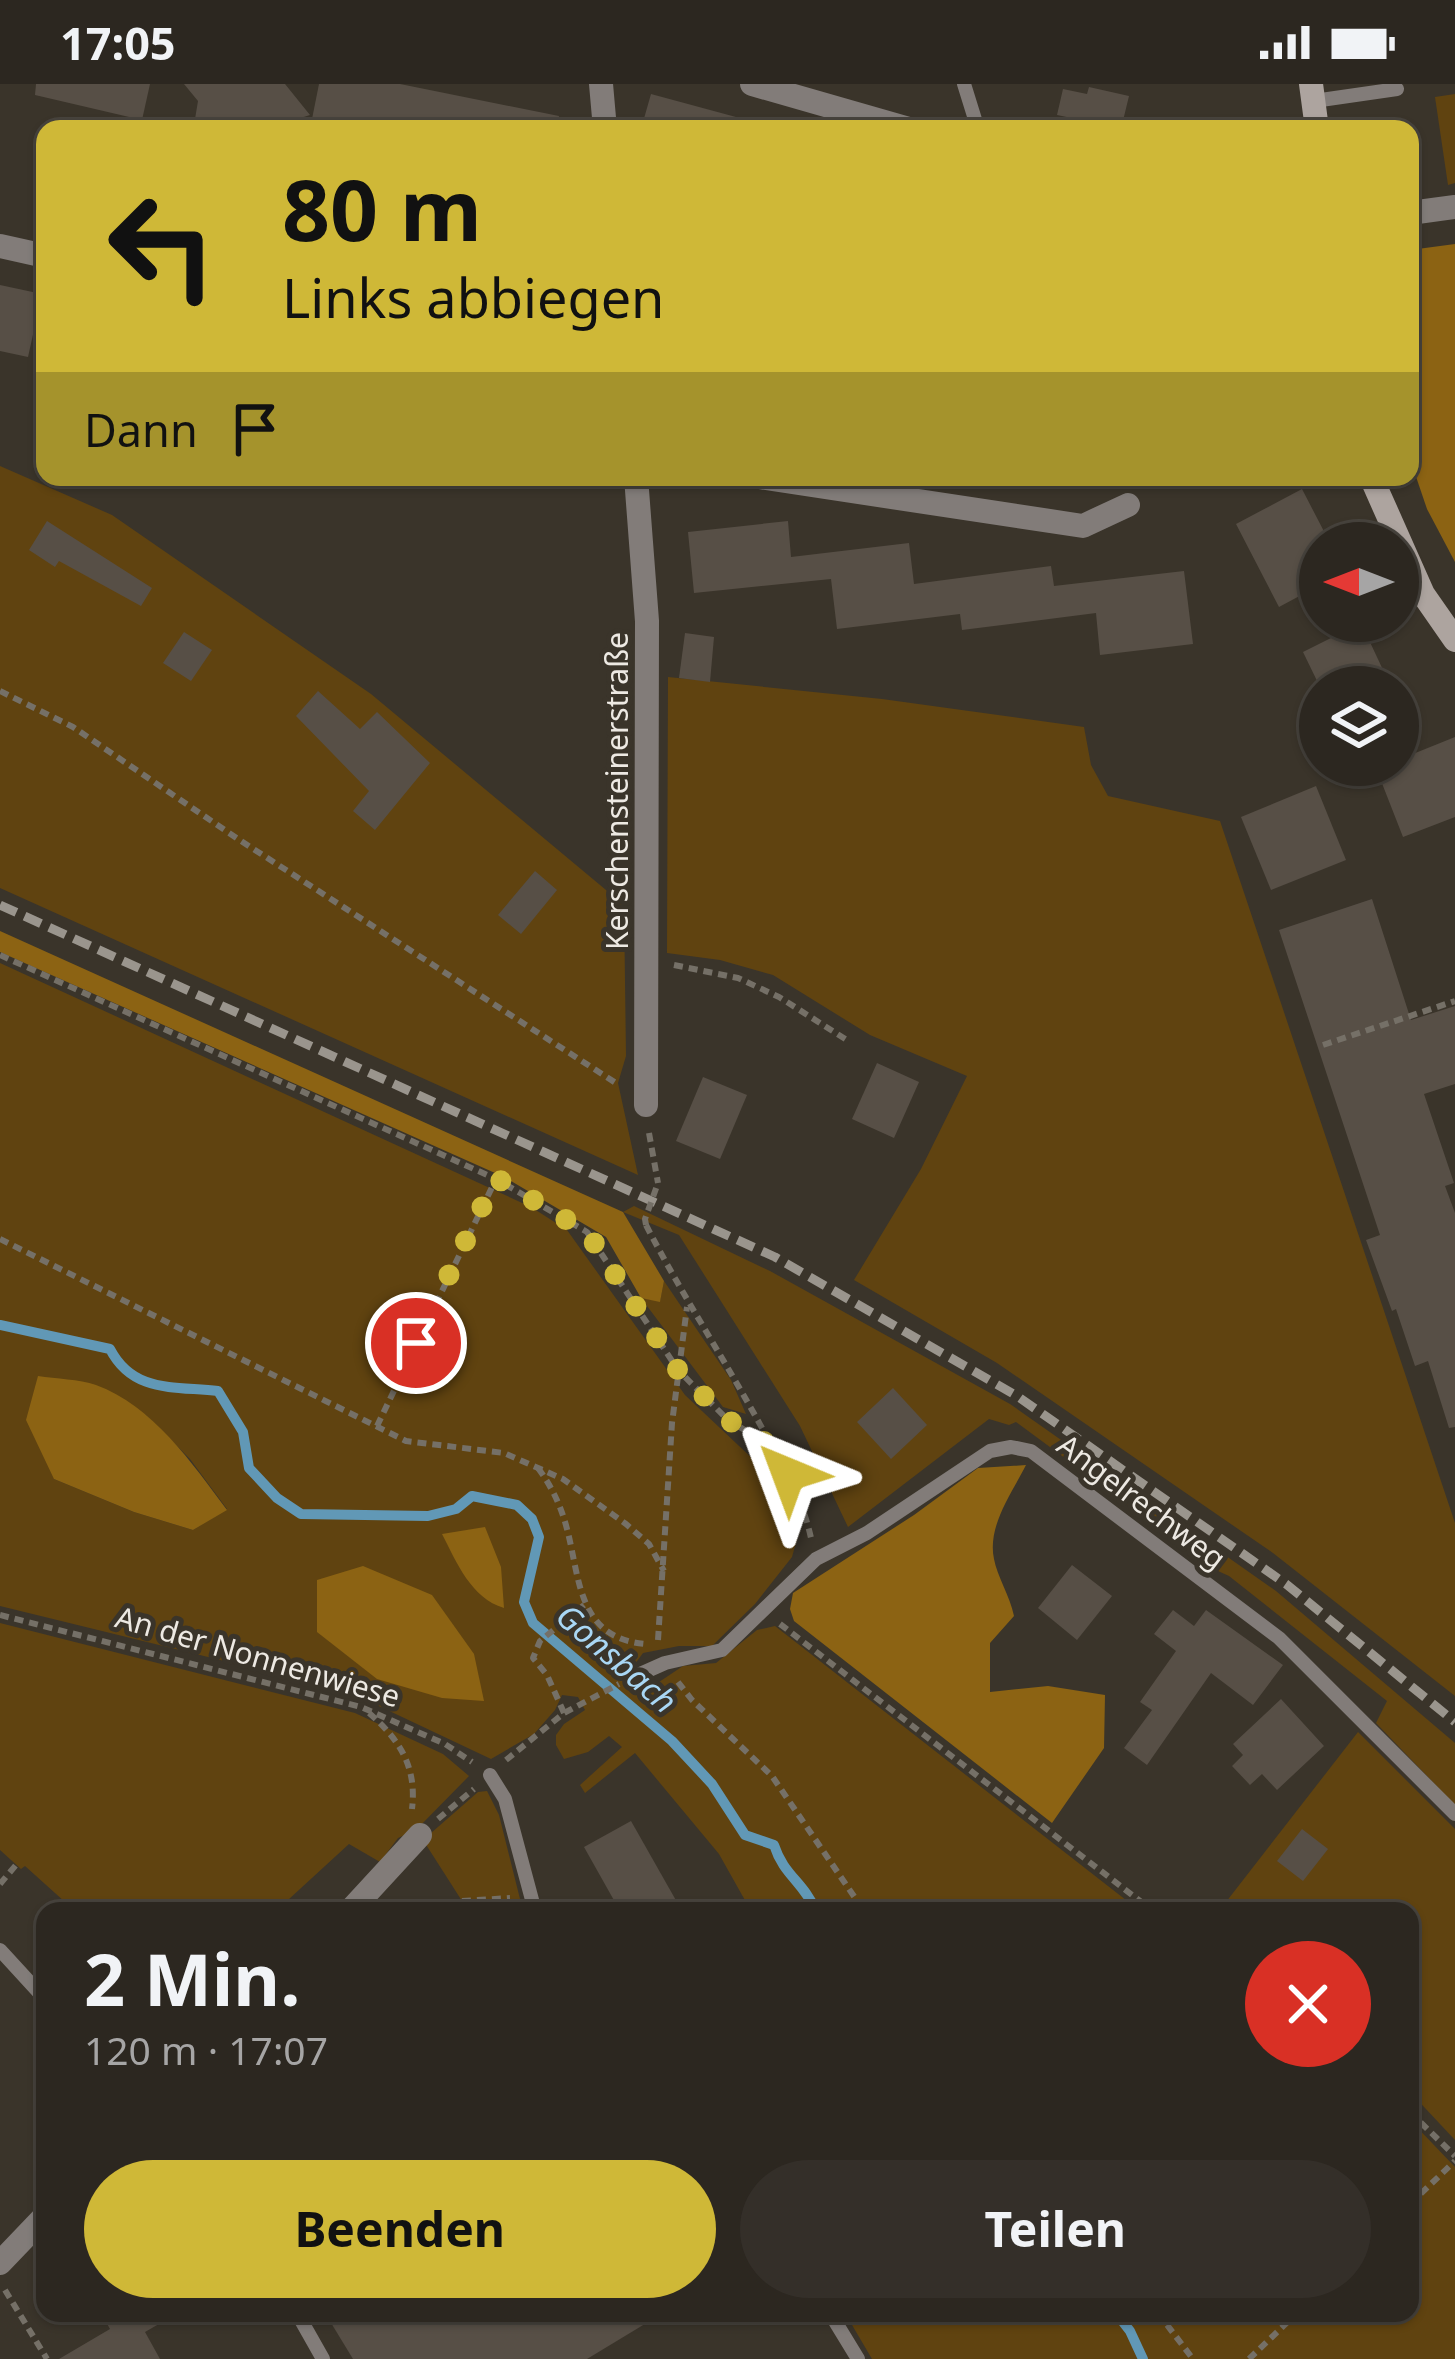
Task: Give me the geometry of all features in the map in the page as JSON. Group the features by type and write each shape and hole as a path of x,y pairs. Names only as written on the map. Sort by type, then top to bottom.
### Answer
{"street":[{"path":"601,84 603,120"},
{"path":"752,84 878,120"},
{"path":"1419,212 1455,207"},
{"path":"0,246 36,254"},
{"name":"Kerschensteinerstraße","path":"637,486 647,621 647,1117"},
{"path":"819,486 1083,526 1128,505"},
{"path":"1375,486 1423,594 1455,640"},
{"path":"359,1902 414,1842"},
{"path":"374,1888 383,1902"},
{"path":"0,2264 36,2226"}],"lane":[{"path":"964,84 975,120"},
{"path":"1312,93 1397,89"},
{"name":"Angelrechweg","path":"638,1675 665,1663 722,1650 817,1559 867,1533 990,1451 1011,1447 1031,1451 1279,1638 1455,1814"},
{"path":"490,1774 505,1799 532,1902"},
{"path":"0,1951 36,1990"},
{"path":"302,2322 322,2359"},
{"path":"835,2322 858,2359"}],"path":[{"path":"0,691 73,727 647,1117 658,1183 646,1225 802,1500 817,1559"},
{"path":"0,955 496,1178 587,1232 678,1370 728,1420 773,1447"},
{"path":"646,961 738,978 850,1042"},
{"path":"1323,1045 1455,1001"},
{"path":"376,1426 496,1178"},
{"path":"0,1239 406,1441 504,1454 538,1468 596,1499 649,1544 664,1571"},
{"path":"688,1303 678,1370 658,1645 692,1700 772,1776 858,1902"},
{"path":"538,1468 551,1485 562,1514 584,1605 630,1642 658,1645"},
{"path":"564,1712 547,1675 532,1658 557,1624 584,1605"},
{"path":"764,1611 1141,1902"},
{"name":"An der Nonnenwiese","path":"0,1615 361,1707 446,1744 490,1774"},
{"path":"414,1842 564,1712 638,1675"},
{"path":"361,1707 400,1744 408,1761 415,1785 414,1842"},
{"path":"0,1884 16,1864"},
{"path":"462,1901 518,1898 526,1902"},
{"path":"1419,2121 1455,2159 1419,2195"},
{"path":"0,2283 47,2359"},
{"path":"1165,2322 1193,2359"},
{"path":"1249,2359 1288,2322"}],"shaded area":[{"path":"1455,94 1455,183 1448,185 1435,97"},
{"path":"1455,244 1455,562 1419,485 1419,249"},
{"path":"0,466 36,482 36,486 112,515 371,694 624,905 626,1056 618,1083 638,1175 0,888"},
{"path":"668,677 882,699 1084,727 1091,765 1108,796 1220,821 1455,1523 1455,1696 1273,1553 997,1363 854,1280 921,1169 967,1076 870,1035 773,975 720,960 667,953"},
{"path":"0,931 623,1212 664,1281 660,1302 641,1298 606,1237 504,1177 0,952"},
{"path":"0,963 531,1207 567,1230 685,1395 775,1480 792,1507 797,1539 792,1557 755,1604 712,1646 643,1653 632,1668 640,1682 656,1684 683,1666 716,1663 757,1630 775,1626 1128,1902 746,1902 719,1854 635,1753 585,1793 580,1785 622,1747 609,1736 588,1752 564,1759 556,1735 585,1710 578,1697 562,1695 534,1734 491,1759 364,1699 0,1606","holes":["95,1385 146,1415 190,1459 227,1509 193,1530 54,1479"]},
{"path":"634,1206 770,1271 1010,1404 1276,1591 1455,1743 1455,1805 1376,1723 1387,1701 1229,1576 1016,1422 1009,1425 989,1419 848,1527 800,1426 679,1235 623,1212"},
{"path":"664,1281 731,1380 746,1414 723,1407 641,1298 660,1301"},
{"path":"38,1376 96,1385 136,1407 170,1438 227,1510 193,1530 54,1479 26,1420"},
{"path":"1026,1465 994,1534 996,1566 1014,1616 990,1643 990,1692 1048,1686 1105,1695 1104,1748 1052,1823 794,1621 790,1609 793,1593 978,1468"},
{"path":"485,1527 501,1567 504,1608 474,1588 442,1534"},
{"path":"363,1566 432,1595 474,1654 484,1701 442,1698 377,1679 317,1632 317,1580"},
{"path":"0,1623 355,1713 443,1754 469,1776 416,1830 398,1838 380,1862 349,1844 286,1902 65,1902 0,1850"},
{"path":"1358,1732 1455,1829 1455,2140 1419,2102 1419,1902 1226,1902"},
{"path":"487,1791 499,1815 521,1902 462,1902 423,1840 478,1792"},
{"path":"1419,2129 1455,2167 1455,2359 872,2359 850,2322 1419,2322"}],"building":[{"path":"36,84 150,84 142,120 35,95"},
{"path":"184,84 285,84 310,115 294,120 202,120 195,119 198,101"},
{"path":"319,84 400,84 559,116 558,120 312,120"},
{"path":"1089,87 1129,96 1123,120 1057,115 1063,89 1087,94"},
{"path":"651,94 747,120 644,120"},
{"path":"0,285 36,293 28,357 0,351"},
{"path":"1302,489 1319,522 1299,522 1299,596 1279,607 1236,524"},
{"path":"47,521 152,588 141,606 29,550"},
{"path":"788,521 791,557 909,543 914,584 1051,566 1054,586 1184,571 1193,644 1100,655 1096,613 962,630 960,614 837,629 831,579 694,593 688,532"},
{"path":"184,632 212,650 191,681 163,663"},
{"path":"685,633 714,637 710,682 679,678"},
{"path":"1323,642 1370,642 1381,666 1310,666 1303,652"},
{"path":"318,691 360,729 377,712 430,763 375,830 353,811 369,791 296,716"},
{"path":"1455,737 1455,817 1403,837 1383,786 1419,786 1419,752"},
{"path":"1316,786 1346,860 1271,890 1241,817"},
{"path":"535,871 557,890 521,934 498,915"},
{"path":"1372,899 1411,1020 1455,1006 1455,1084 1424,1094 1454,1183 1445,1186 1455,1213 1455,1427 1449,1428 1428,1361 1415,1366 1366,1240 1380,1235 1279,930"},
{"path":"877,1063 919,1082 894,1138 852,1119"},
{"path":"703,1077 747,1095 720,1159 676,1141"},
{"path":"893,1388 927,1425 891,1459 857,1422"},
{"path":"1072,1565 1112,1596 1077,1640 1038,1608"},
{"path":"1173,1610 1194,1626 1206,1610 1283,1665 1253,1705 1211,1673 1147,1765 1124,1748 1152,1710 1140,1702 1176,1651 1154,1634"},
{"path":"1281,1699 1324,1746 1277,1790 1262,1774 1250,1785 1232,1766 1243,1755 1233,1744"},
{"path":"631,1821 677,1902 615,1902 584,1847"},
{"path":"1302,1829 1328,1849 1303,1881 1277,1861"},
{"path":"106,2322 162,2322 145,2332 160,2359 59,2359 110,2329"},
{"path":"330,2322 648,2322 587,2359 353,2359"}],"waterway":[{"name":"Gonsbach","path":"0,1325 110,1349 130,1373 156,1385 218,1391 243,1432 249,1468 277,1498 301,1514 428,1516 456,1509 472,1496 517,1505 532,1519 539,1537 524,1602 533,1623 672,1741 712,1784 745,1835 774,1845 811,1902"},
{"name":"Gonsbach","path":"1123,2322 1143,2359"}],"railway":[{"path":"0,905 775,1257 1017,1396 1286,1584 1455,1722"}],"route":[{"path":"416,1343 496,1178 587,1232 678,1370 728,1420 773,1447 788,1474"}]}
